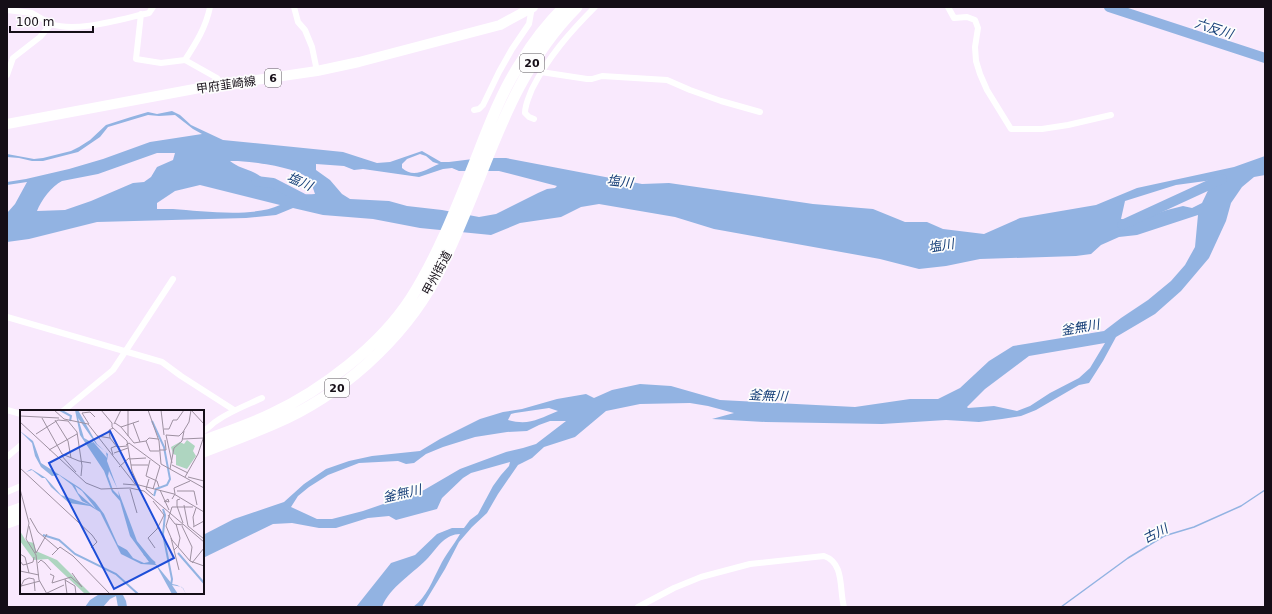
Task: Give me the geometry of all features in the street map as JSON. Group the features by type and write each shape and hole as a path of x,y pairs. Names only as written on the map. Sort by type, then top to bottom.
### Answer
{"highway":[{"name":"甲州街道","path":"204,452 275,424 312,404 348,380 376,356 401,328 420,304 435,278 461,224 494,126 504,91 521,62 539,36 564,7"},
{"name":"甲州街道","path":"204,441 270,415 307,394 340,372 368,348 393,322 424,277 494,126 546,43 577,7"},
{"path":"7,513 20,508"},
{"path":"7,523 20,518"}],"main road":[{"name":"甲府韮崎線","path":"7,124 221,84 317,71 359,62 500,25 533,7"}],"street":[{"path":"7,10 32,13 59,27 85,27 148,13 153,7"},
{"path":"185,60 198,39 205,24 210,7"},
{"path":"294,7 298,22 305,30 312,47 317,71"},
{"path":"474,110 479,109 483,105 505,60 530,24 533,7"},
{"path":"534,119 525,113 525,109 526,103 541,72 557,43 595,7"},
{"path":"948,7 954,18 967,17 975,20 978,28 975,47 976,61 980,74 987,90 1011,129 1042,129 1068,125 1111,115"},
{"path":"141,14 136,59 161,63 185,60 217,78 221,84"},
{"path":"7,75 14,58 40,37 51,24"},
{"path":"530,24 536,28"},
{"path":"541,72 587,79 602,76 666,80 721,101 760,112"},
{"path":"64,410 113,370 173,279"},
{"path":"7,317 162,362 234,410"},
{"path":"204,431 209,429 217,420 234,410 262,398"},
{"path":"7,410 20,414"},
{"path":"7,457 20,446"},
{"path":"7,492 20,486"},
{"path":"638,607 674,588 701,577 750,564 824,556 829,558 837,566 840,576 844,607"}],"water":[{"path":"172,111 180,115 191,125 223,140 343,152 377,163 390,162 422,151 441,162 481,158 506,158 642,184 669,183 813,204 873,209 905,222 927,222 943,229 984,234 1020,218 1096,205 1137,188 1234,167 1265,156 1265,175 1254,177 1242,187 1231,203 1226,221 1209,258 1181,291 1155,314 1116,337 1089,383 1079,385 1036,410 1021,416 979,422 946,420 882,424 766,422 712,419 734,413 690,403 640,404 606,411 575,437 544,447 532,458 518,465 487,513 459,542 422,607 413,607 426,594 442,562 460,534 451,536 441,543 426,560 395,587 382,607 356,607 391,563 415,555 437,534 452,528 464,528 470,520 478,514 493,486 509,466 510,462 471,473 463,478 442,498 437,509 396,520 389,516 368,518 336,528 319,528 292,523 273,524 204,558 204,534 234,519 284,502 304,484 326,469 349,461 372,456 420,451 480,419 557,399 586,394 594,398 612,390 640,384 671,386 720,400 855,407 910,399 938,399 960,388 989,361 1013,346 1104,331 1148,300 1171,281 1185,265 1195,247 1198,215 1137,235 1119,237 1101,245 1091,254 1076,256 980,259 946,266 919,269 880,259 714,229 675,217 599,204 581,207 561,217 520,223 491,235 420,228 373,219 323,215 293,208 276,215 246,218 97,222 29,239 7,242 7,213 15,204 27,182 7,185 7,182 69,169 103,159 150,142 202,134 175,115 148,115 108,127 100,137 78,152 43,161 32,161 7,157 7,154 34,159 71,151 90,140 106,125 148,112 157,114","holes":["157,153 175,153 173,160 157,167 151,177 144,182 133,183 91,201 65,210 37,211 47,194 54,186 62,181 98,174","420,154 439,164 420,172 411,173 402,168 402,164 407,159","230,161 259,163 295,171 309,179 315,194 299,194 282,191 255,173","316,164 344,166 354,170 363,169 419,177 443,169 452,168 459,171 499,171 557,186 538,193 496,214 479,217 442,210 407,206 389,201 350,199 342,194 330,180 316,170","1213,180 1202,203 1192,208 1183,206 1137,220 1121,219 1125,201 1176,185","200,185 280,205 269,209 242,213 157,209 157,203 175,191","1105,343 1090,368 1079,378 1050,393 1030,406 1017,411 994,406 967,407 985,389 1029,356","549,408 558,411 528,422 515,422 508,420 511,414","550,421 566,421 536,444 506,452 460,469 424,490 363,511 332,519 317,519 291,507 298,496 309,487 328,475 359,463 398,461 406,464 414,463 426,454 475,437 507,432 527,431"]},
{"path":"99,594 122,594 127,607 118,607 116,596 110,599 103,607 85,607 90,600"}],"waterway":[{"name":"六反川","path":"1109,7 1265,58"},
{"name":"塩川","path":"1122,225 1222,179"},
{"name":"塩川","path":"256,181 273,183 302,198"},
{"name":"古川","path":"1061,607 1128,558 1164,536 1194,527 1241,506 1265,490"}],"water label":[{"name":"釜無川","path":"1080,327"},
{"name":"釜無川","path":"768,395"},
{"name":"釜無川","path":"402,493"}]}
